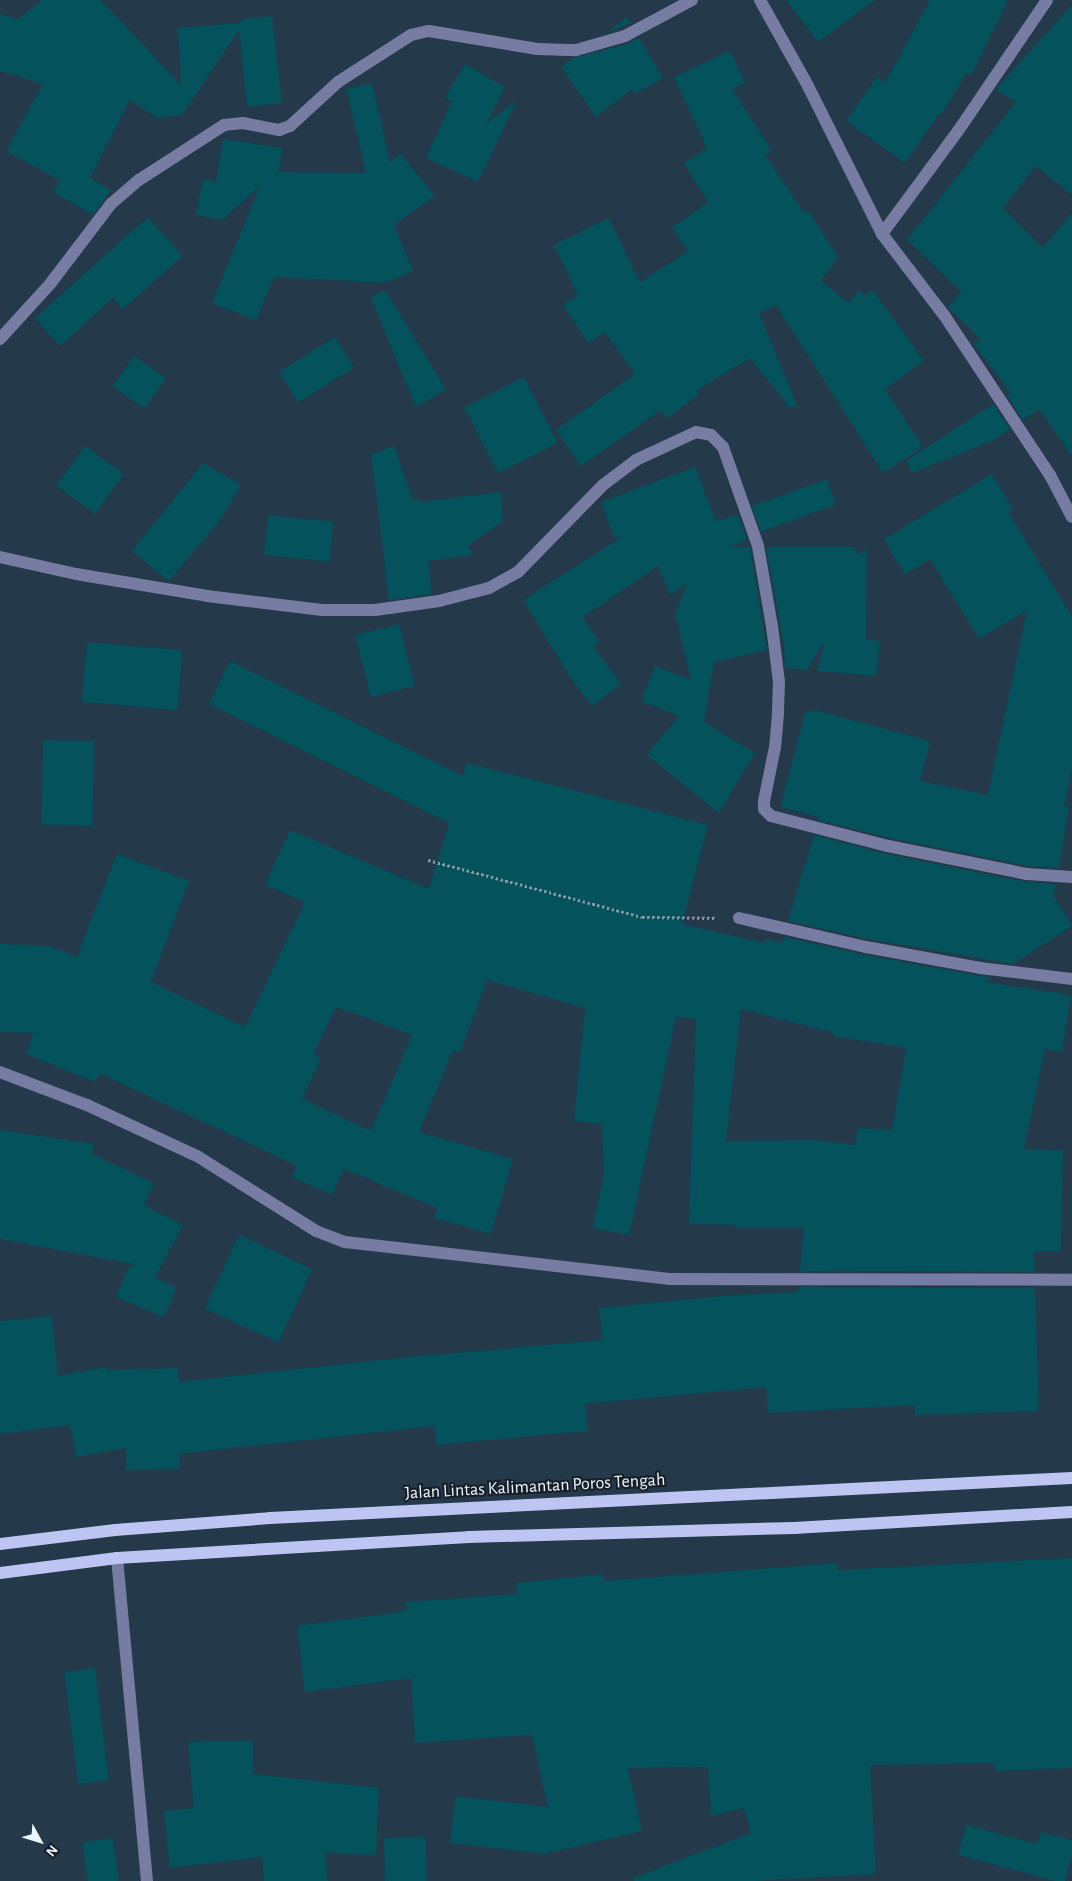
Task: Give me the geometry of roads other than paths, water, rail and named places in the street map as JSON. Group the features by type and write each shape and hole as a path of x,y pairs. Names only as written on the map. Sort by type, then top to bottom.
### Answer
{"main road":[{"name":"Jalan Lintas Kalimantan Poros Tengah","path":"0,1544 115,1530 270,1518 1072,1478"},
{"path":"0,1573 117,1558 468,1537 794,1528 1072,1512"}],"street":[{"path":"0,340 50,284 111,204 139,180 224,125 243,123 279,130 290,126 338,82 411,35 428,31 538,49 576,50 626,36 692,0"},
{"path":"760,0 808,86 882,234 944,315 1050,475 1072,517"},
{"path":"882,234 958,131 1047,0"},
{"path":"0,557 94,578 207,596 322,610 375,610 439,601 489,588 518,572 603,485 636,460 696,432 711,435 723,447 758,546 772,626 779,682 778,706 776,748 764,801 764,809 771,816 888,846 1027,874 1072,877"},
{"path":"739,918 866,947 980,968 1072,979"},
{"path":"0,1072 87,1105 197,1156 316,1231 345,1242 669,1278 1072,1280"},
{"path":"117,1558 147,1881"}]}
